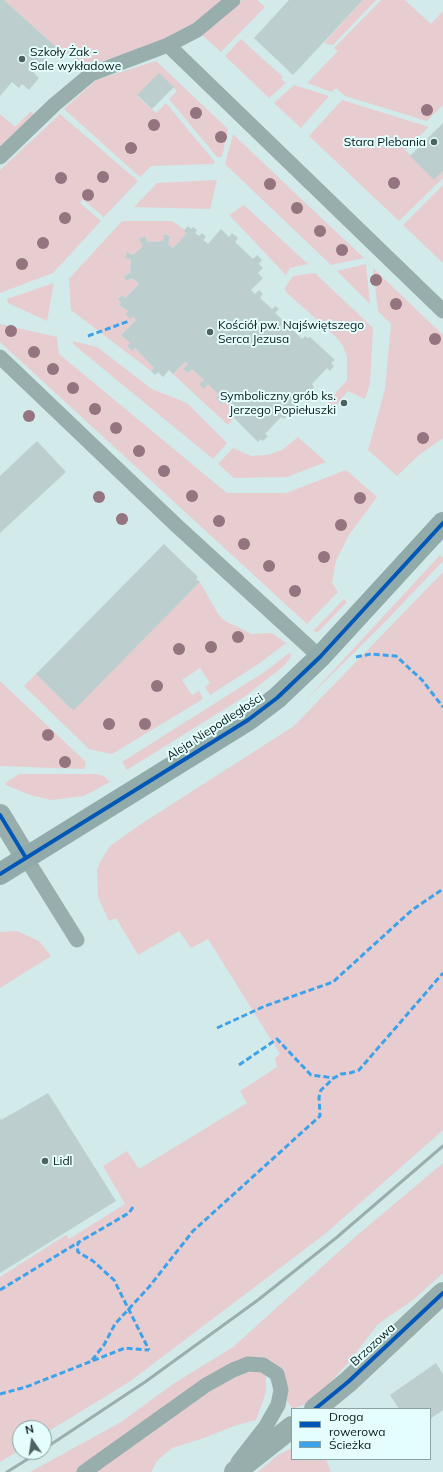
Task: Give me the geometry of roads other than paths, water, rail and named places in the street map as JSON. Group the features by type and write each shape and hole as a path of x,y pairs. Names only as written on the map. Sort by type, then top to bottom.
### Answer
{"street":[{"name":"Aleja Niepodległości","path":"0,874 248,720 277,698 320,657 443,523"},
{"path":"0,815 26,858"},
{"name":"Brzozowa","path":"317,1408 348,1382 443,1293"},
{"path":"235,1472 291,1429"}],"lane":[{"path":"0,157 54,105 91,74 168,45 197,30 233,0"},
{"path":"168,45 443,311"},
{"path":"0,358 176,525 320,657"},
{"path":"26,858 77,940"},
{"path":"84,1472 220,1377 248,1364 264,1365 277,1374 281,1390 278,1405 266,1426 230,1472"}],"railway":[{"path":"52,1444 145,1382 258,1300 336,1238 443,1146"},
{"path":"7,1472 26,1460"}],"place":[{"name":"Szkoły Żak - Sale wykładowe","path":"22,59"},
{"name":"Stara Plebania","path":"434,142"},
{"name":"Kościół pw. Najświętszego Serca Jezusa","path":"210,332"},
{"name":"Symboliczny grób ks. Jerzego Popiełuszki","path":"344,403"},
{"name":"Lidl","path":"45,1161"}]}
